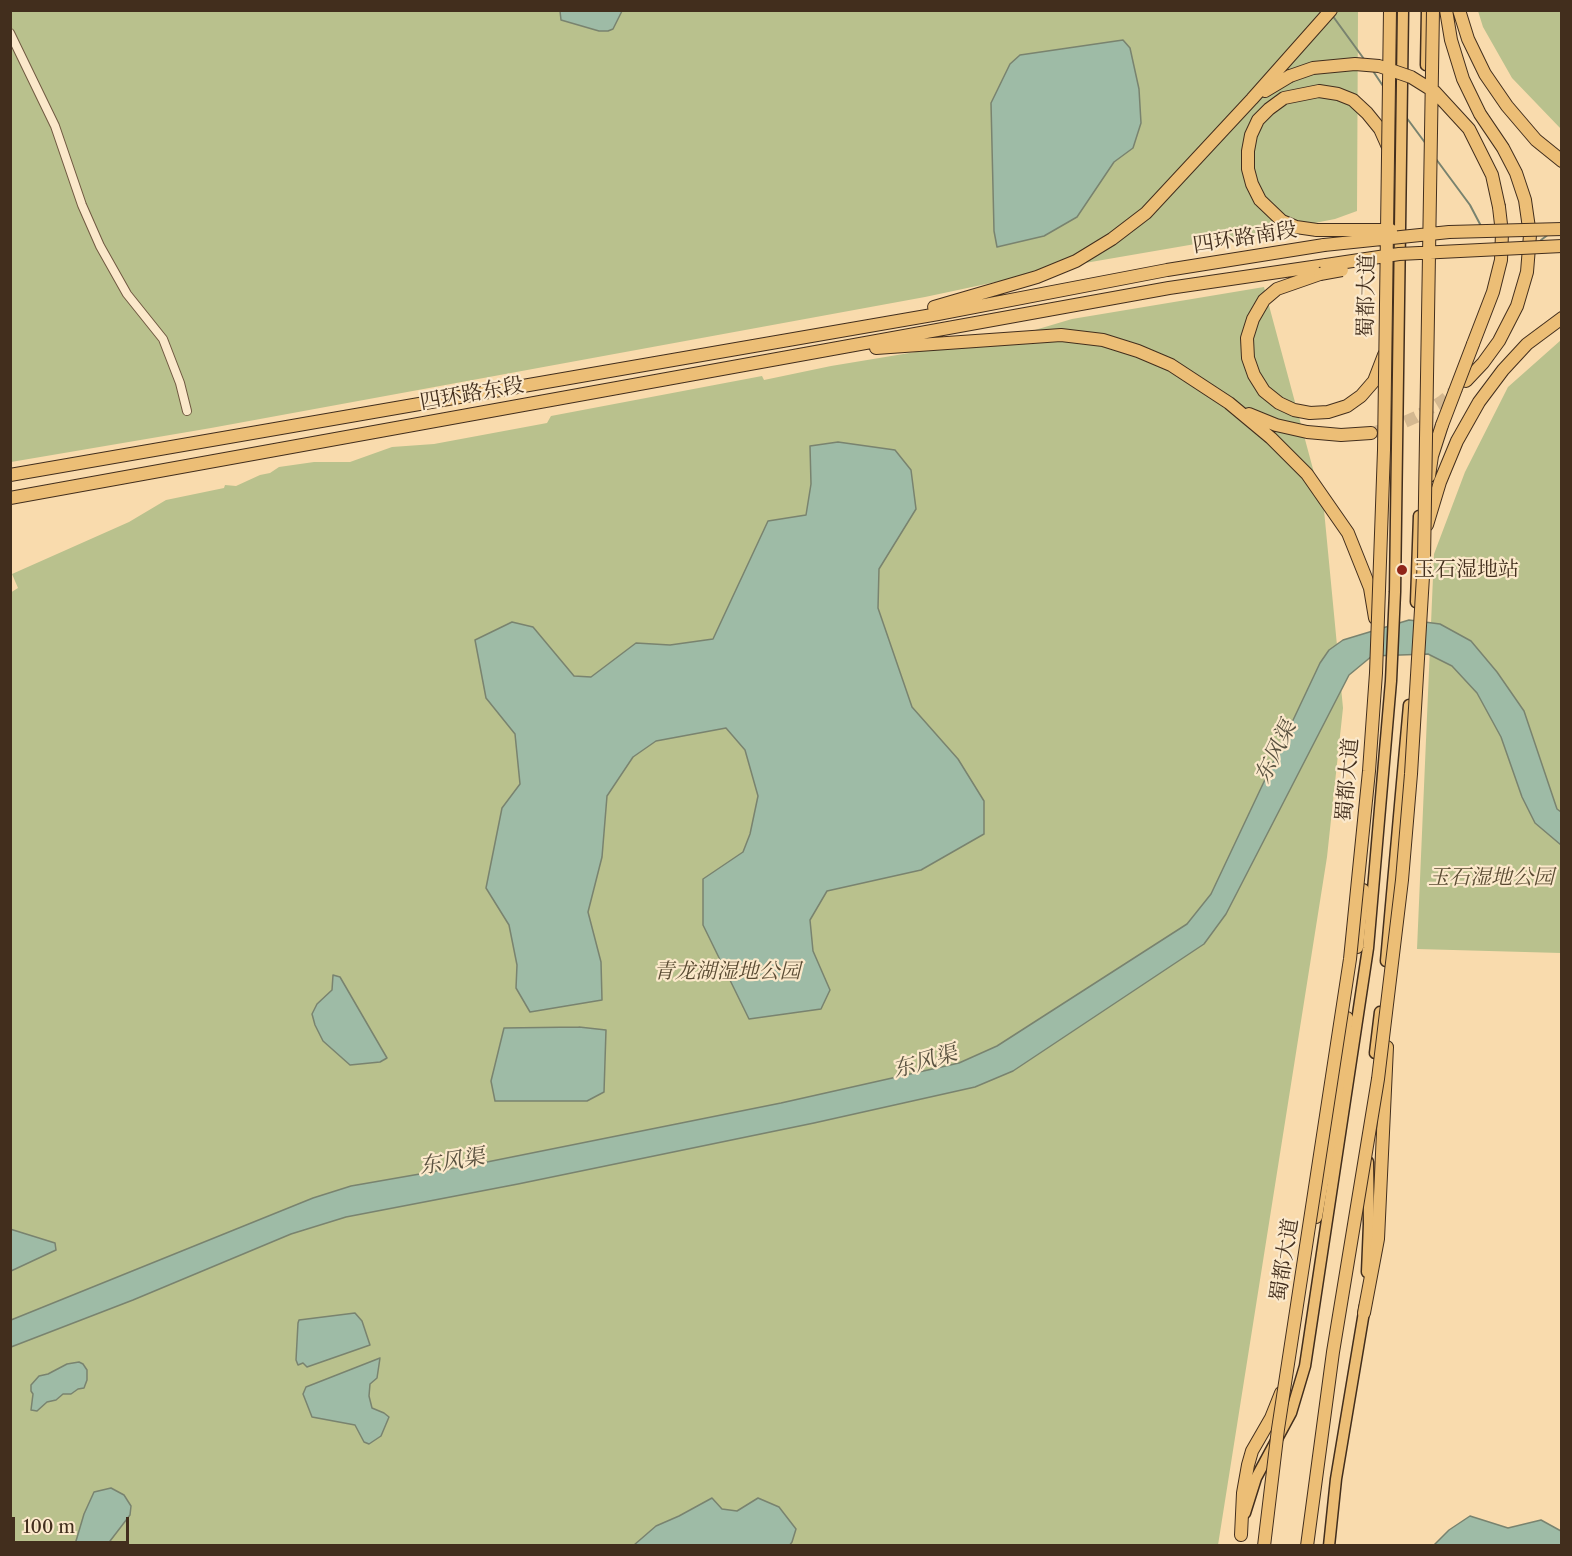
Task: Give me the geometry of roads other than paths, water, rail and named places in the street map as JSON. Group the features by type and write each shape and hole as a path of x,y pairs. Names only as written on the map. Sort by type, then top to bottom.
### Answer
{"highway":[{"path":"937,310 1037,277 1076,261 1112,239 1146,213 1252,99 1330,10"},
{"name":"蜀都大道","path":"1264,1545 1278,1429 1350,959 1368,782 1376,673 1384,450 1390,10"},
{"path":"1240,1540 1242,1500 1248,1465 1252,1451 1278,1402 1294,1348 1332,1126 1360,925 1386,681 1389,592 1389,340 1395,10"},
{"path":"1307,1545 1333,1352 1378,1079 1402,880 1411,774 1424,560 1433,10"},
{"path":"1446,10 1451,40 1463,79 1480,114 1503,148 1516,173 1525,200 1530,235 1527,272 1517,306 1499,341 1466,381"},
{"path":"1459,10 1468,39 1485,74 1507,106 1536,140 1562,161"},
{"path":"1252,99 1290,76 1313,68 1355,64 1378,66 1412,77 1434,92 1469,129 1492,175 1502,233 1501,260 1493,292 1442,425 1432,456 1429,476 1403,885 1388,1026 1378,1239 1364,1313"},
{"path":"1392,156 1380,129 1353,100 1319,90 1284,98 1258,120 1251,135 1248,169 1260,200 1282,221 1296,227 1317,230 1449,232"},
{"name":"四环路南段","path":"937,310 1324,245 1449,232 1562,229"},
{"name":"四环路南段","path":"940,329 1169,288 1323,269 1399,254 1562,246"},
{"path":"1323,269 1277,289 1264,300 1253,319 1248,338 1248,358 1254,375 1264,391 1279,403 1294,410 1310,413 1328,412 1347,406 1361,396 1374,381 1389,340"},
{"name":"四环路东段","path":"10,474 816,335 937,310"},
{"path":"1426,525 1457,441 1479,402 1503,370 1527,344 1562,318"},
{"name":"四环路东段","path":"10,498 940,329"},
{"path":"818,351 1061,335 1103,340 1171,365 1229,403 1276,425 1307,432 1341,435 1371,432"},
{"path":"1229,403 1271,438 1307,474 1348,533 1370,588 1386,681"},
{"path":"10,504 104,482"}],"main road":[{"path":"1389,592 1403,10"},
{"path":"1420,593 1427,10"},
{"path":"1329,1545 1336,1479 1364,1313"}],"street":[{"path":"10,33 56,126 82,205 100,246 127,294 163,339 180,383 187,411"}],"waterway":[{"path":"1332,15 1364,59"},
{"path":"1373,71 1383,86"},
{"path":"1406,117 1426,144"},
{"path":"1436,159 1470,205 1481,226"},
{"path":"1541,240 1549,234"}],"tunnel":[{"path":"1371,433 1416,417 1441,402 1459,387"}],"place":[{"name":"玉石湿地站","path":"1402,570"}],"water label":[{"name":"东风渠","path":"1276,752"},
{"name":"东风渠","path":"925,1062"},
{"name":"东风渠","path":"452,1162"}],"park label":[{"name":"玉石湿地公园","path":"1491,878"},
{"name":"青龙湖湿地公园","path":"727,972"}]}
